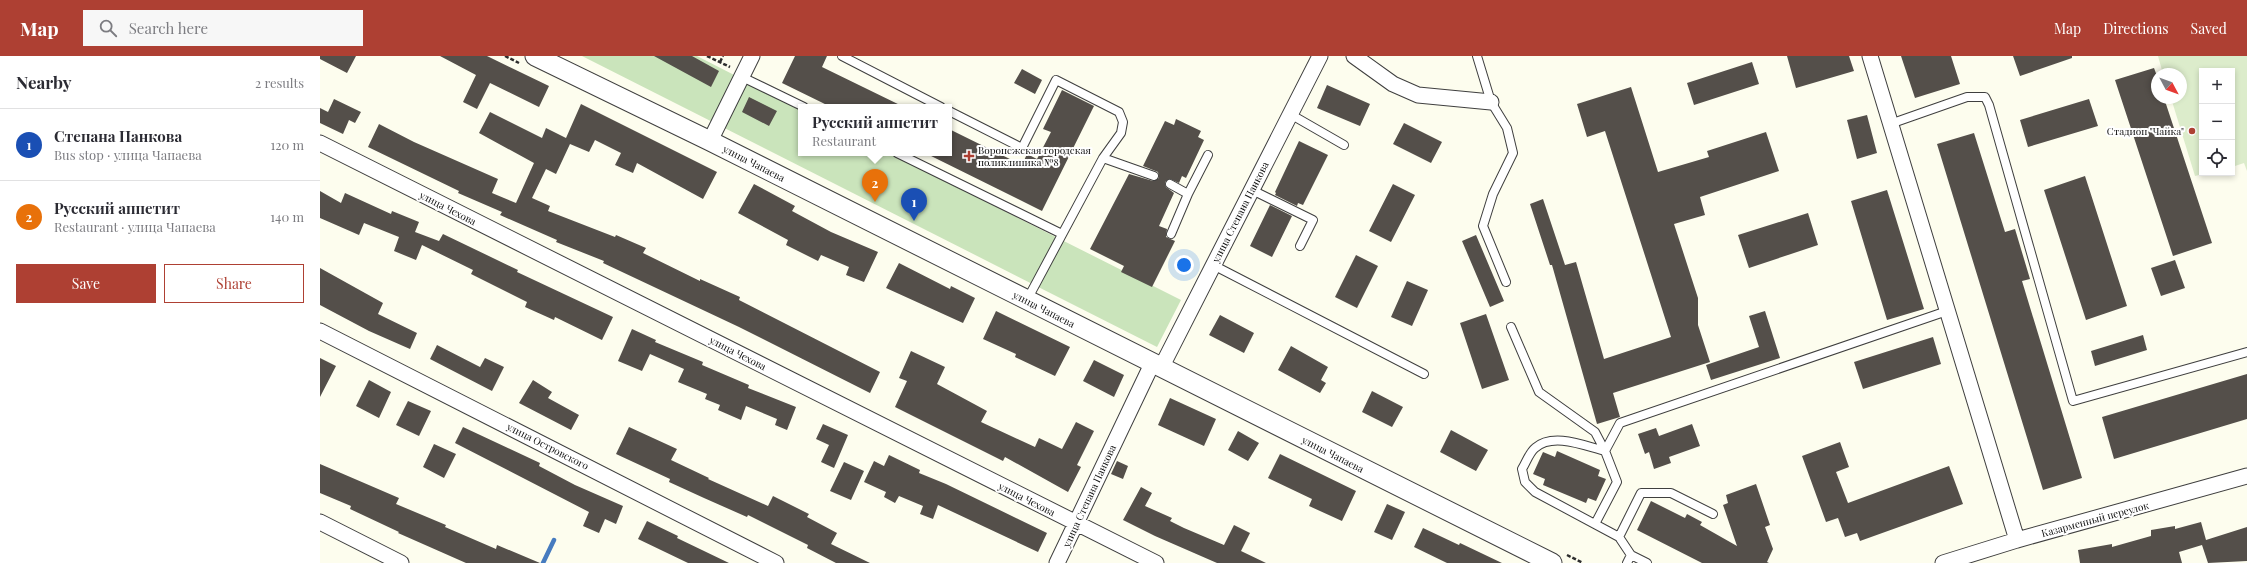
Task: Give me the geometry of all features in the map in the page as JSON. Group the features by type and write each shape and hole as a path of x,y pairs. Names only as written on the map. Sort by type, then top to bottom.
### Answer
{"street":[{"name":"улица Чапаева","path":"535,56 710,141 1552,563"},
{"path":"710,141 752,56"},
{"name":"улица Степана Панкова","path":"1057,563 1157,366 1213,265 1320,56"},
{"path":"1354,56 1393,84 1418,95 1492,102"},
{"path":"1870,56 2017,540"},
{"name":"улица Чехова","path":"320,143 1156,563"},
{"name":"улица Островского","path":"320,331 776,563"},
{"name":"Казарменный переулок","path":"1943,563 2017,540 2247,476"},
{"path":"320,522 402,563"}],"lane":[{"path":"842,56 935,104"},
{"path":"1477,56 1492,102 1507,128 1513,153 1493,194 1483,226 1506,282"},
{"path":"743,75 798,104"},
{"path":"952,113 1022,148 1056,80 1119,112 1123,122 1121,133 1104,158 1027,300"},
{"path":"1890,124 1967,97 1985,97 1989,105 2073,401 2247,352"},
{"path":"1290,114 1344,145"},
{"path":"1171,234 1188,194 1208,155"},
{"path":"903,156 1062,234"},
{"path":"1104,158 1154,176"},
{"path":"1170,184 1188,194"},
{"path":"1252,190 1313,220 1300,246"},
{"path":"1213,265 1424,374"},
{"path":"1605,451 1620,423 1947,311"},
{"path":"1511,327 1539,392 1595,432 1605,451 1617,482 1595,524"},
{"path":"1605,451 1573,442 1550,441 1535,448 1522,470 1525,482 1534,492 1619,537 1631,555 1647,563"},
{"path":"1619,537 1641,493 1671,493 1713,514"},
{"path":"1627,563 1631,555"}],"path":[{"path":"708,56 743,75"},
{"path":"720,62 724,56"}],"green space":[{"path":"582,56 697,56 798,107 798,156 895,156 1181,300 1157,347"},
{"name":"Стадион \"Чайка\"","path":"2158,56 2247,56 2247,171 2244,163 2235,166 2235,68 2199,68 2199,175 2195,176 2173,104 2187,104 2187,68 2161,68"}],"building":[{"path":"320,56 356,56 347,73 320,59"},
{"path":"440,56 487,56 549,86 539,107 490,83 477,109 463,102 476,75"},
{"path":"654,56 692,56 719,71 711,87"},
{"path":"795,56 827,56 822,67 898,104 825,104 782,83"},
{"path":"1787,56 1849,56 1854,71 1796,88"},
{"path":"1901,56 1951,56 1960,84 1915,98"},
{"path":"2013,56 2072,56 2072,58 2020,76"},
{"path":"1752,62 1759,84 1694,105 1687,83"},
{"path":"1022,69 1042,80 1035,94 1014,83"},
{"path":"2151,69 2151,104 2166,104 2212,243 2173,256 2115,80"},
{"path":"1327,85 1370,104 1360,126 1317,108"},
{"path":"1631,87 1658,172 1709,157 1707,151 1766,132 1779,171 1700,197 1705,215 1674,224 1698,298 1698,325 1710,362 1613,393 1620,417 1597,424 1552,265 1550,265 1530,204 1543,199 1565,265 1576,262 1604,359 1671,337 1605,131 1587,137 1577,104"},
{"path":"1062,90 1094,106 1042,211 931,156 952,156 952,130 1022,165 1027,154 1037,159 1051,132 1043,129"},
{"path":"749,97 777,111 769,126 742,112"},
{"path":"334,99 361,112 355,123 349,120 343,134 320,123 320,108 328,112"},
{"path":"2089,99 2098,126 2028,147 2020,120"},
{"path":"581,104 717,172 703,199 637,163 633,173 615,165 621,153 595,140 589,152 570,144 556,174 546,169 532,198 550,206 548,211 615,237 616,235 646,248 643,253 700,281 700,279 740,297 739,300 880,372 870,393 739,327 603,263 604,261 556,242 557,240 500,215 502,212 458,193 459,191 368,147 379,124 414,142 498,179 492,193 516,203 534,163 479,133 490,112 542,138 546,128 566,138"},
{"path":"1867,115 1877,153 1857,159 1847,120"},
{"path":"1176,119 1201,131 1198,137 1204,140 1186,178 1182,176 1179,183 1170,179 1165,182 1166,187 1174,193 1159,226 1167,229 1166,237 1175,241 1152,287 1121,272 1124,266 1090,249 1129,174 1153,181 1159,178 1158,172 1143,166 1165,121 1174,125"},
{"path":"1404,123 1442,142 1431,163 1393,144"},
{"path":"1974,133 2005,232 2015,229 2030,279 2022,281 2082,478 2043,490 1937,144"},
{"path":"1299,141 1328,155 1303,205 1298,203 1297,206 1275,195 1275,192"},
{"path":"2085,176 2127,306 2086,320 2044,190"},
{"path":"754,184 795,206 792,211 831,232 878,252 864,282 846,275 849,267 821,255 818,261 786,245 788,240 738,213"},
{"path":"1393,184 1415,195 1391,242 1369,231"},
{"path":"1887,190 1924,309 1887,320 1851,201"},
{"path":"320,191 341,203 345,193 391,214 392,211 419,222 415,232 439,241 443,234 518,270 517,272 613,317 602,340 555,317 554,320 525,307 527,302 471,274 473,270 422,245 416,260 394,251 399,237 364,223 359,235 320,218"},
{"path":"1270,205 1292,216 1272,257 1250,246"},
{"path":"1808,213 1818,245 1749,268 1738,235"},
{"path":"1476,235 1504,301 1490,307 1462,241"},
{"path":"1356,255 1378,266 1357,308 1335,297"},
{"path":"2175,260 2185,288 2161,296 2151,268"},
{"path":"899,263 950,289 951,286 975,298 963,323 886,288"},
{"path":"320,268 383,303 378,314 417,333 410,349 369,331 320,305"},
{"path":"1407,281 1428,290 1412,326 1391,317"},
{"path":"996,311 1070,347 1055,376 1015,357 1016,354 983,339"},
{"path":"1765,311 1780,358 1711,380 1706,365 1759,347 1749,316"},
{"path":"1486,314 1509,380 1482,389 1460,323"},
{"path":"1220,315 1254,333 1244,353 1209,335"},
{"path":"632,329 656,340 655,342 703,362 702,365 749,385 748,388 796,407 787,430 775,425 777,419 746,406 741,420 718,410 720,405 705,399 707,394 678,382 684,369 650,354 642,371 618,361"},
{"path":"2143,335 2147,350 2095,366 2091,351"},
{"path":"1933,337 1941,364 1863,389 1854,362"},
{"path":"437,345 480,367 485,358 504,367 492,391 430,359"},
{"path":"1291,346 1328,367 1321,380 1326,383 1320,393 1278,370"},
{"path":"911,351 945,367 937,384 987,411 981,422 1035,447 1039,438 1062,449 1076,422 1094,431 1077,465 1081,467 1068,492 1005,457 1003,461 895,407 907,381 899,378"},
{"path":"320,358 336,366 320,397"},
{"path":"1094,360 1124,375 1114,397 1083,381"},
{"path":"2247,374 2247,419 2114,459 2102,417"},
{"path":"369,380 391,392 379,418 356,406"},
{"path":"533,380 552,392 548,398 579,415 571,430 519,403"},
{"path":"1372,391 1403,407 1392,427 1362,412"},
{"path":"1170,398 1216,419 1204,446 1158,425"},
{"path":"408,401 431,411 419,436 396,425"},
{"path":"823,424 848,435 834,468 821,462 829,445 816,439"},
{"path":"1692,424 1700,446 1669,457 1671,463 1654,469 1649,452 1645,454 1638,434 1656,428 1659,436"},
{"path":"463,427 540,463 539,466 575,485 623,506 616,524 605,519 599,533 583,526 589,512 455,443"},
{"path":"629,427 677,449 671,460 709,478 708,479 768,506 773,496 809,514 807,517 837,533 831,544 870,563 836,563 807,548 808,545 748,515 747,517 669,482 670,479 616,454"},
{"path":"1451,430 1488,450 1476,471 1440,452"},
{"path":"1238,431 1259,443 1248,461 1228,450"},
{"path":"1840,442 1849,467 1836,472 1848,503 1949,466 1963,504 1860,541 1857,533 1845,537 1838,518 1826,522 1802,456"},
{"path":"434,444 456,454 444,478 423,467"},
{"path":"1557,451 1600,470 1598,476 1606,479 1596,501 1588,498 1586,503 1543,485 1545,479 1533,474 1543,452 1555,457"},
{"path":"1280,454 1356,491 1342,521 1309,506 1312,499 1268,478"},
{"path":"889,455 920,470 919,473 946,484 1047,533 1038,552 938,505 933,519 920,514 923,506 899,496 895,503 884,497 886,492 864,482 874,461 884,466"},
{"path":"1117,461 1128,466 1123,479 1111,474"},
{"path":"844,462 864,471 851,500 830,491"},
{"path":"320,464 399,498 396,504 446,525 445,527 496,549 497,545 540,563 466,563 398,533 399,532 350,509 351,506 320,493"},
{"path":"1756,484 1770,525 1765,527 1773,549 1767,562 1769,563 1702,563 1637,530 1651,501 1685,518 1687,514 1702,522 1700,525 1737,546 1723,505 1728,503 1726,495"},
{"path":"1141,487 1152,493 1145,506 1172,518 1170,521 1184,528 1224,545 1234,525 1250,533 1241,551 1266,563 1217,563 1155,536 1123,520"},
{"path":"1387,504 1405,512 1392,540 1374,532"},
{"path":"647,521 678,536 677,538 729,563 688,563 638,539"},
{"path":"2201,522 2206,540 2247,527 2247,561 2208,563 2202,545 2179,552 2182,563 2080,563 2078,550 2112,544 2112,547 2151,536 2151,530 2175,526 2175,529"},
{"path":"1423,528 1459,545 1460,543 1502,563 1447,563 1414,547"}],"waterway":[{"path":"543,563 554,540"}],"place":[{"name":"Стадион \"Чайка\"","path":"2192,131"},
{"name":"Воронежская городская поликлиника №8","path":"969,156"},
{"name":"Русский аппетит","path":"875,202"},
{"name":"Степана Панкова","path":"914,221"}]}
